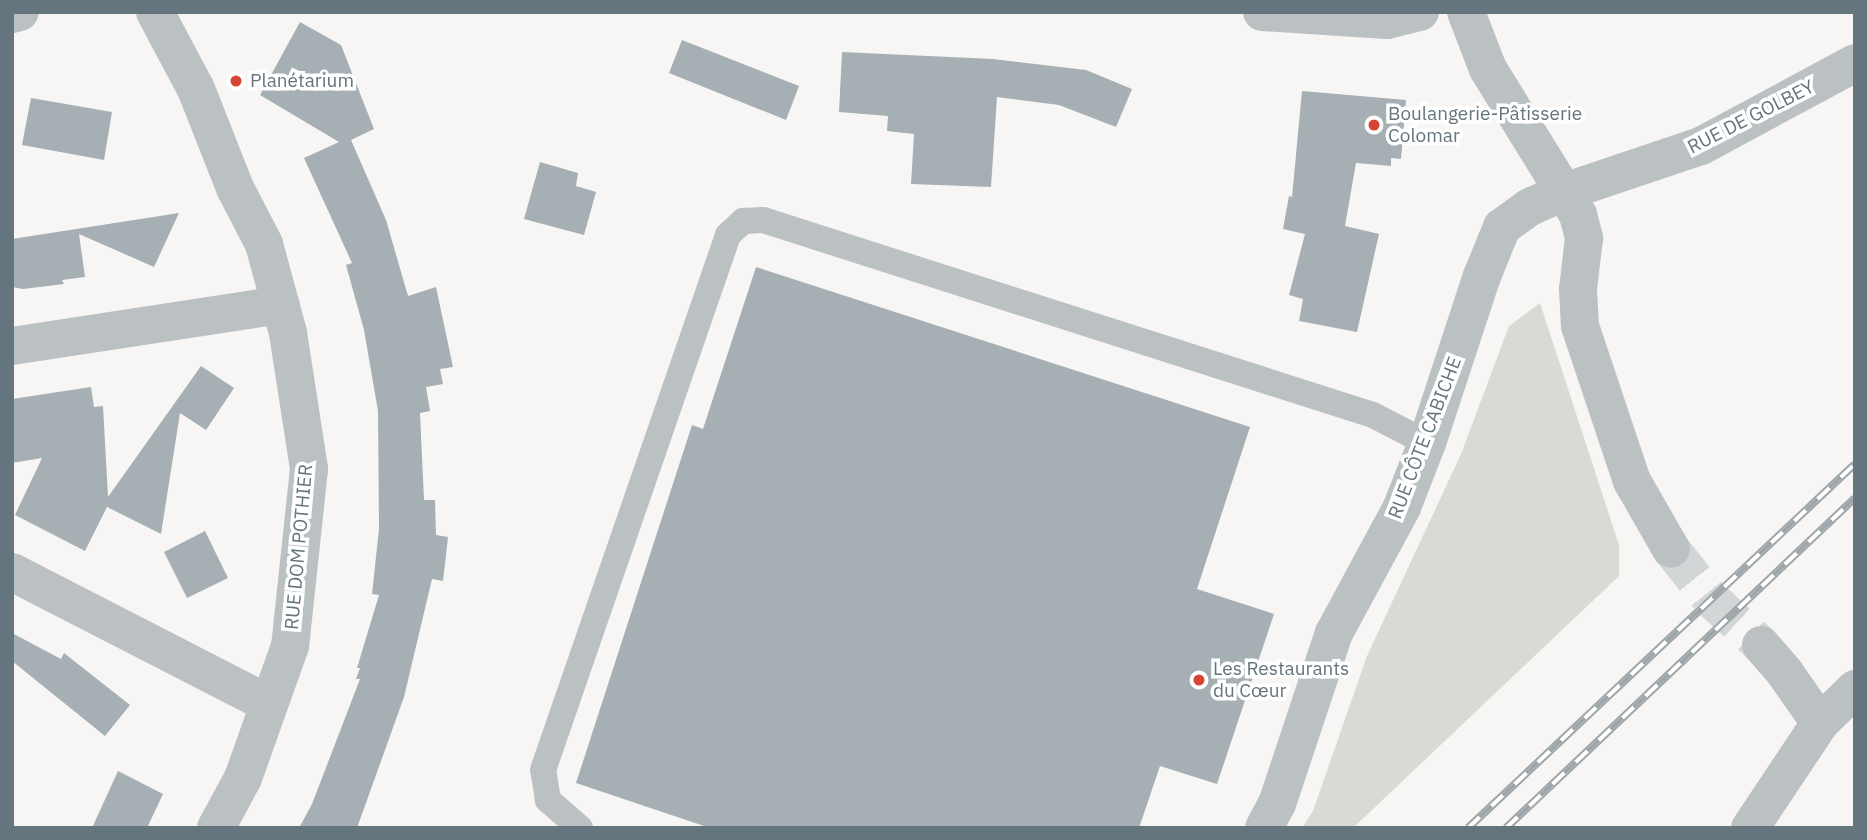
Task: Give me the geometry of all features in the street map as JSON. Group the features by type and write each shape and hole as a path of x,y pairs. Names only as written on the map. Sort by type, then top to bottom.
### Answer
{"street":[{"path":"12,14 20,12"},
{"name":"RUE DOM POTHIER","path":"155,12 197,89 235,188 264,244 288,333 309,469 290,646 243,778 216,828"},
{"path":"1262,12 1387,20 1420,12"},
{"path":"1466,12 1488,69 1578,215 1584,238 1578,289 1580,326 1632,481 1653,523 1671,549"},
{"name":"RUE DE GOLBEY","path":"1564,192 1701,146 1855,63"},
{"name":"RUE CÔTE CABICHE","path":"1264,828 1277,804 1334,633 1402,507 1427,443 1482,276 1502,227 1530,207 1564,192"},
{"path":"12,346 281,305"},
{"path":"12,572 269,704"},
{"path":"1761,645 1785,673 1820,723"},
{"path":"1750,828 1820,723 1855,689"}],"lane":[{"path":"580,828 548,800 543,770 728,235 743,221 763,219 1360,411 1402,428 1427,443"}],"shaded area":[{"path":"1540,303 1619,545 1619,576 1353,828 1302,828 1313,811 1367,656 1461,454 1509,326"}],"building":[{"path":"300,22 341,45 374,129 351,140 386,220 408,296 436,287 453,367 440,369 443,384 426,387 430,411 420,413 424,500 435,500 436,535 448,537 443,581 432,579 404,697 357,828 299,828 312,804 360,679 356,679 360,668 357,668 379,595 372,594 379,529 378,411 364,330 346,265 352,263 304,158 339,142 260,95"},
{"path":"682,40 799,86 786,120 669,73"},
{"path":"842,52 993,59 1086,70 1132,89 1116,127 1059,105 997,97 991,187 911,184 914,134 887,131 888,116 839,112"},
{"path":"1302,91 1406,100 1401,159 1391,158 1391,166 1356,163 1345,226 1379,234 1357,332 1299,321 1303,299 1289,295 1305,234 1283,229 1289,196 1292,197"},
{"path":"31,98 112,112 104,160 22,145"},
{"path":"540,162 578,173 576,186 596,192 584,235 524,219"},
{"path":"179,213 154,267 79,234 85,277 62,280 64,284 23,289 12,287 12,239"},
{"path":"756,267 1250,427 1197,589 1274,614 1217,784 1160,766 1139,828 710,828 576,783 692,425 703,429"},
{"path":"201,366 234,388 206,430 180,413 161,534 107,507 85,551 15,515 42,458 12,463 12,399 91,387 94,407 103,406 108,497"},
{"path":"205,531 228,578 187,598 164,552"},
{"path":"12,633 61,659 64,653 130,705 105,736 12,661"},
{"path":"118,771 163,794 147,828 92,828"}],"tunnel":[{"path":"1671,549 1709,597 1761,645"}],"railway":[{"path":"1468,828 1855,464"},
{"path":"1506,828 1855,498"}],"place":[{"name":"Planétarium","path":"236,81"},
{"name":"Boulangerie-Pâtisserie Colomar","path":"1374,125"},
{"name":"Les Restaurants du Cœur","path":"1199,680"}]}
